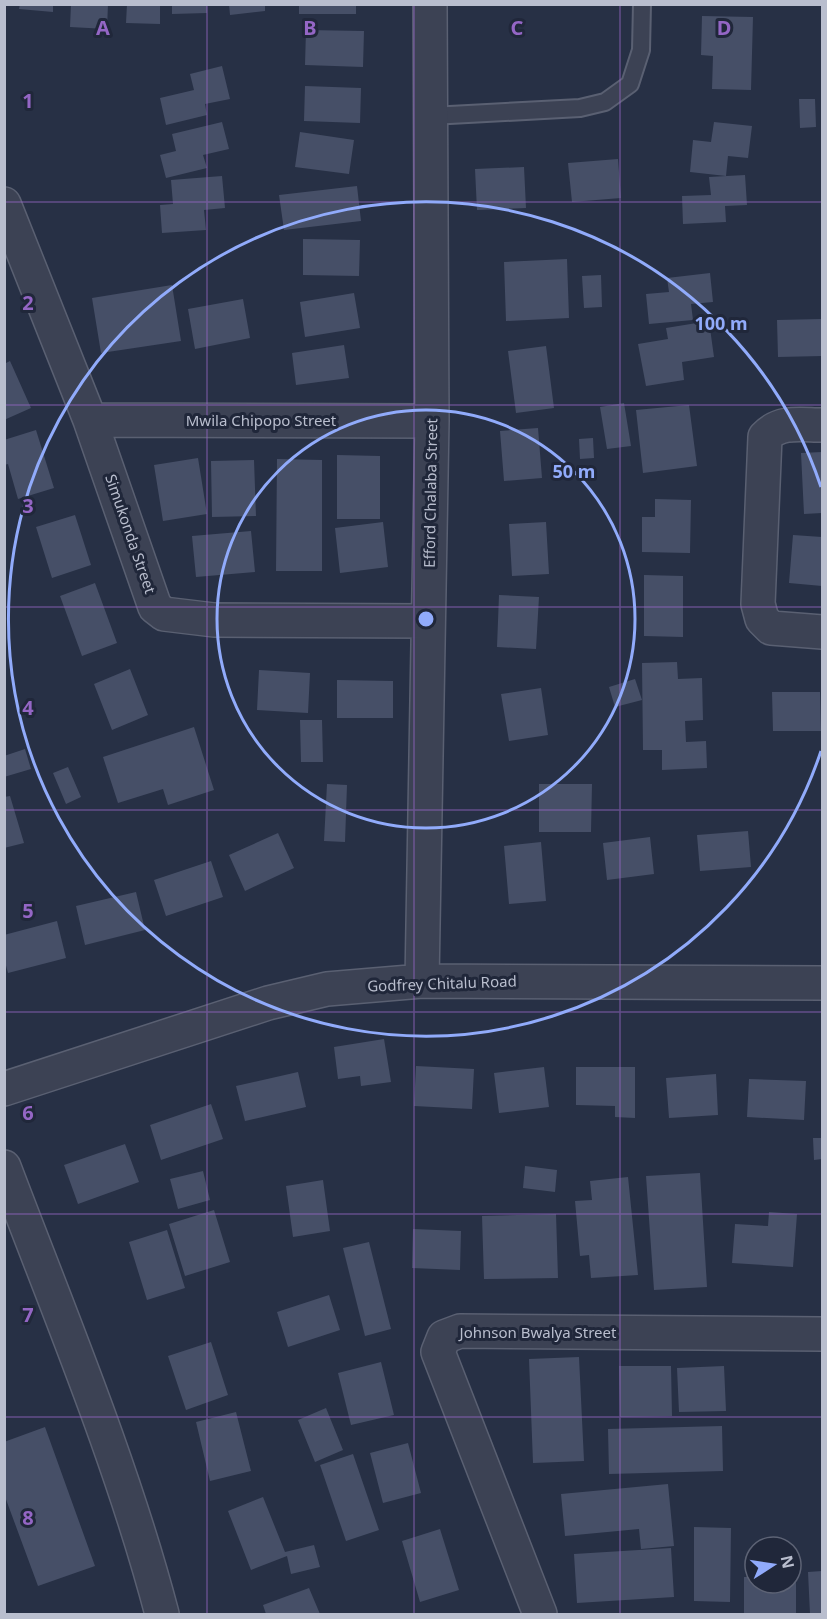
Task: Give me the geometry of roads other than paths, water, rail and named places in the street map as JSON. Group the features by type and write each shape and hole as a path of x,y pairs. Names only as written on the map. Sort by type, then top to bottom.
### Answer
{"street":[{"name":"Efford Chalaba Street","path":"422,981 432,421 430,4"},
{"name":"Simukonda Street","path":"4,204 90,420 155,607 164,614 214,620 428,621"},
{"name":"Mwila Chipopo Street","path":"90,420 432,421"},
{"path":"822,425 780,425 765,437 758,604 762,619 771,628 822,632"},
{"name":"Godfrey Chitalu Road","path":"4,1089 268,1003 327,989 422,981 822,983"},
{"path":"4,1167 140,1535 162,1614"},
{"name":"Johnson Bwalya Street","path":"540,1614 438,1352 444,1337 459,1331 822,1334"}],"lane":[{"path":"431,116 580,108 605,102 630,84 641,50 642,4"}]}
